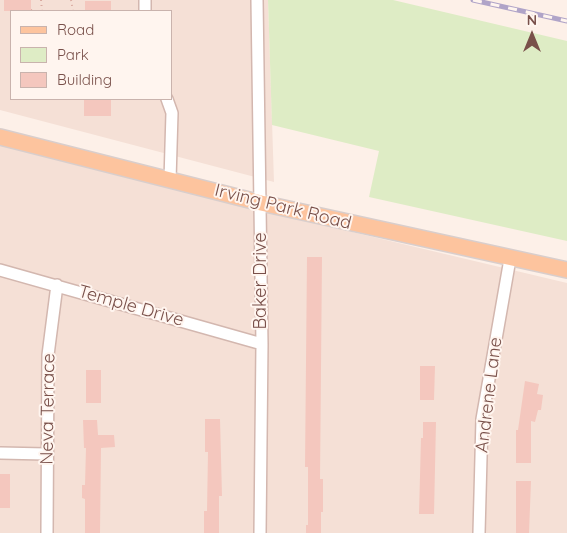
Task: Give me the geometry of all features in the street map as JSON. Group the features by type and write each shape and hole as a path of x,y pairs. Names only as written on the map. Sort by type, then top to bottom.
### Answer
{"main road":[{"name":"Irving Park Road","path":"0,138 261,203 567,270"}],"street":[{"name":"Baker Drive","path":"257,0 262,344 260,533"},
{"path":"167,100 172,113 170,180"},
{"name":"Andrene Lane","path":"479,533 482,419 510,258"},
{"name":"Temple Drive","path":"0,270 262,344"},
{"name":"Neva Terrace","path":"47,533 48,355 57,285"},
{"path":"0,453 46,454"}],"shaded area":[{"path":"0,0 268,0 274,182 0,110"},
{"path":"0,144 184,192 567,283 567,533 0,533"}],"green space":[{"path":"268,0 393,0 567,41 567,241 369,197 379,151 272,125"}],"building":[{"path":"4,0 31,0 31,10 4,11"},
{"path":"85,1 111,1 111,10 85,10"},
{"path":"84,100 111,100 111,116 84,116"},
{"path":"307,257 322,257 320,479 323,479 323,512 321,512 321,533 306,533 306,525 308,525 308,467 305,467"},
{"path":"420,366 435,366 434,400 420,400"},
{"path":"86,370 101,370 101,403 86,403"},
{"path":"525,381 539,384 537,394 543,395 541,410 538,410 535,422 531,421 531,463 516,463 516,430 518,430"},
{"path":"205,419 220,419 222,496 219,496 219,533 204,533 204,511 207,511 208,452 205,452"},
{"path":"83,420 97,420 98,435 114,435 115,447 101,448 100,533 85,533 85,499 82,498 82,485 85,485 86,448 84,448"},
{"path":"423,422 436,422 434,514 419,514"},
{"path":"0,474 10,474 10,508 0,508"},
{"path":"516,481 531,481 529,533 516,533"}],"railway":[{"path":"473,0 567,21"}]}
